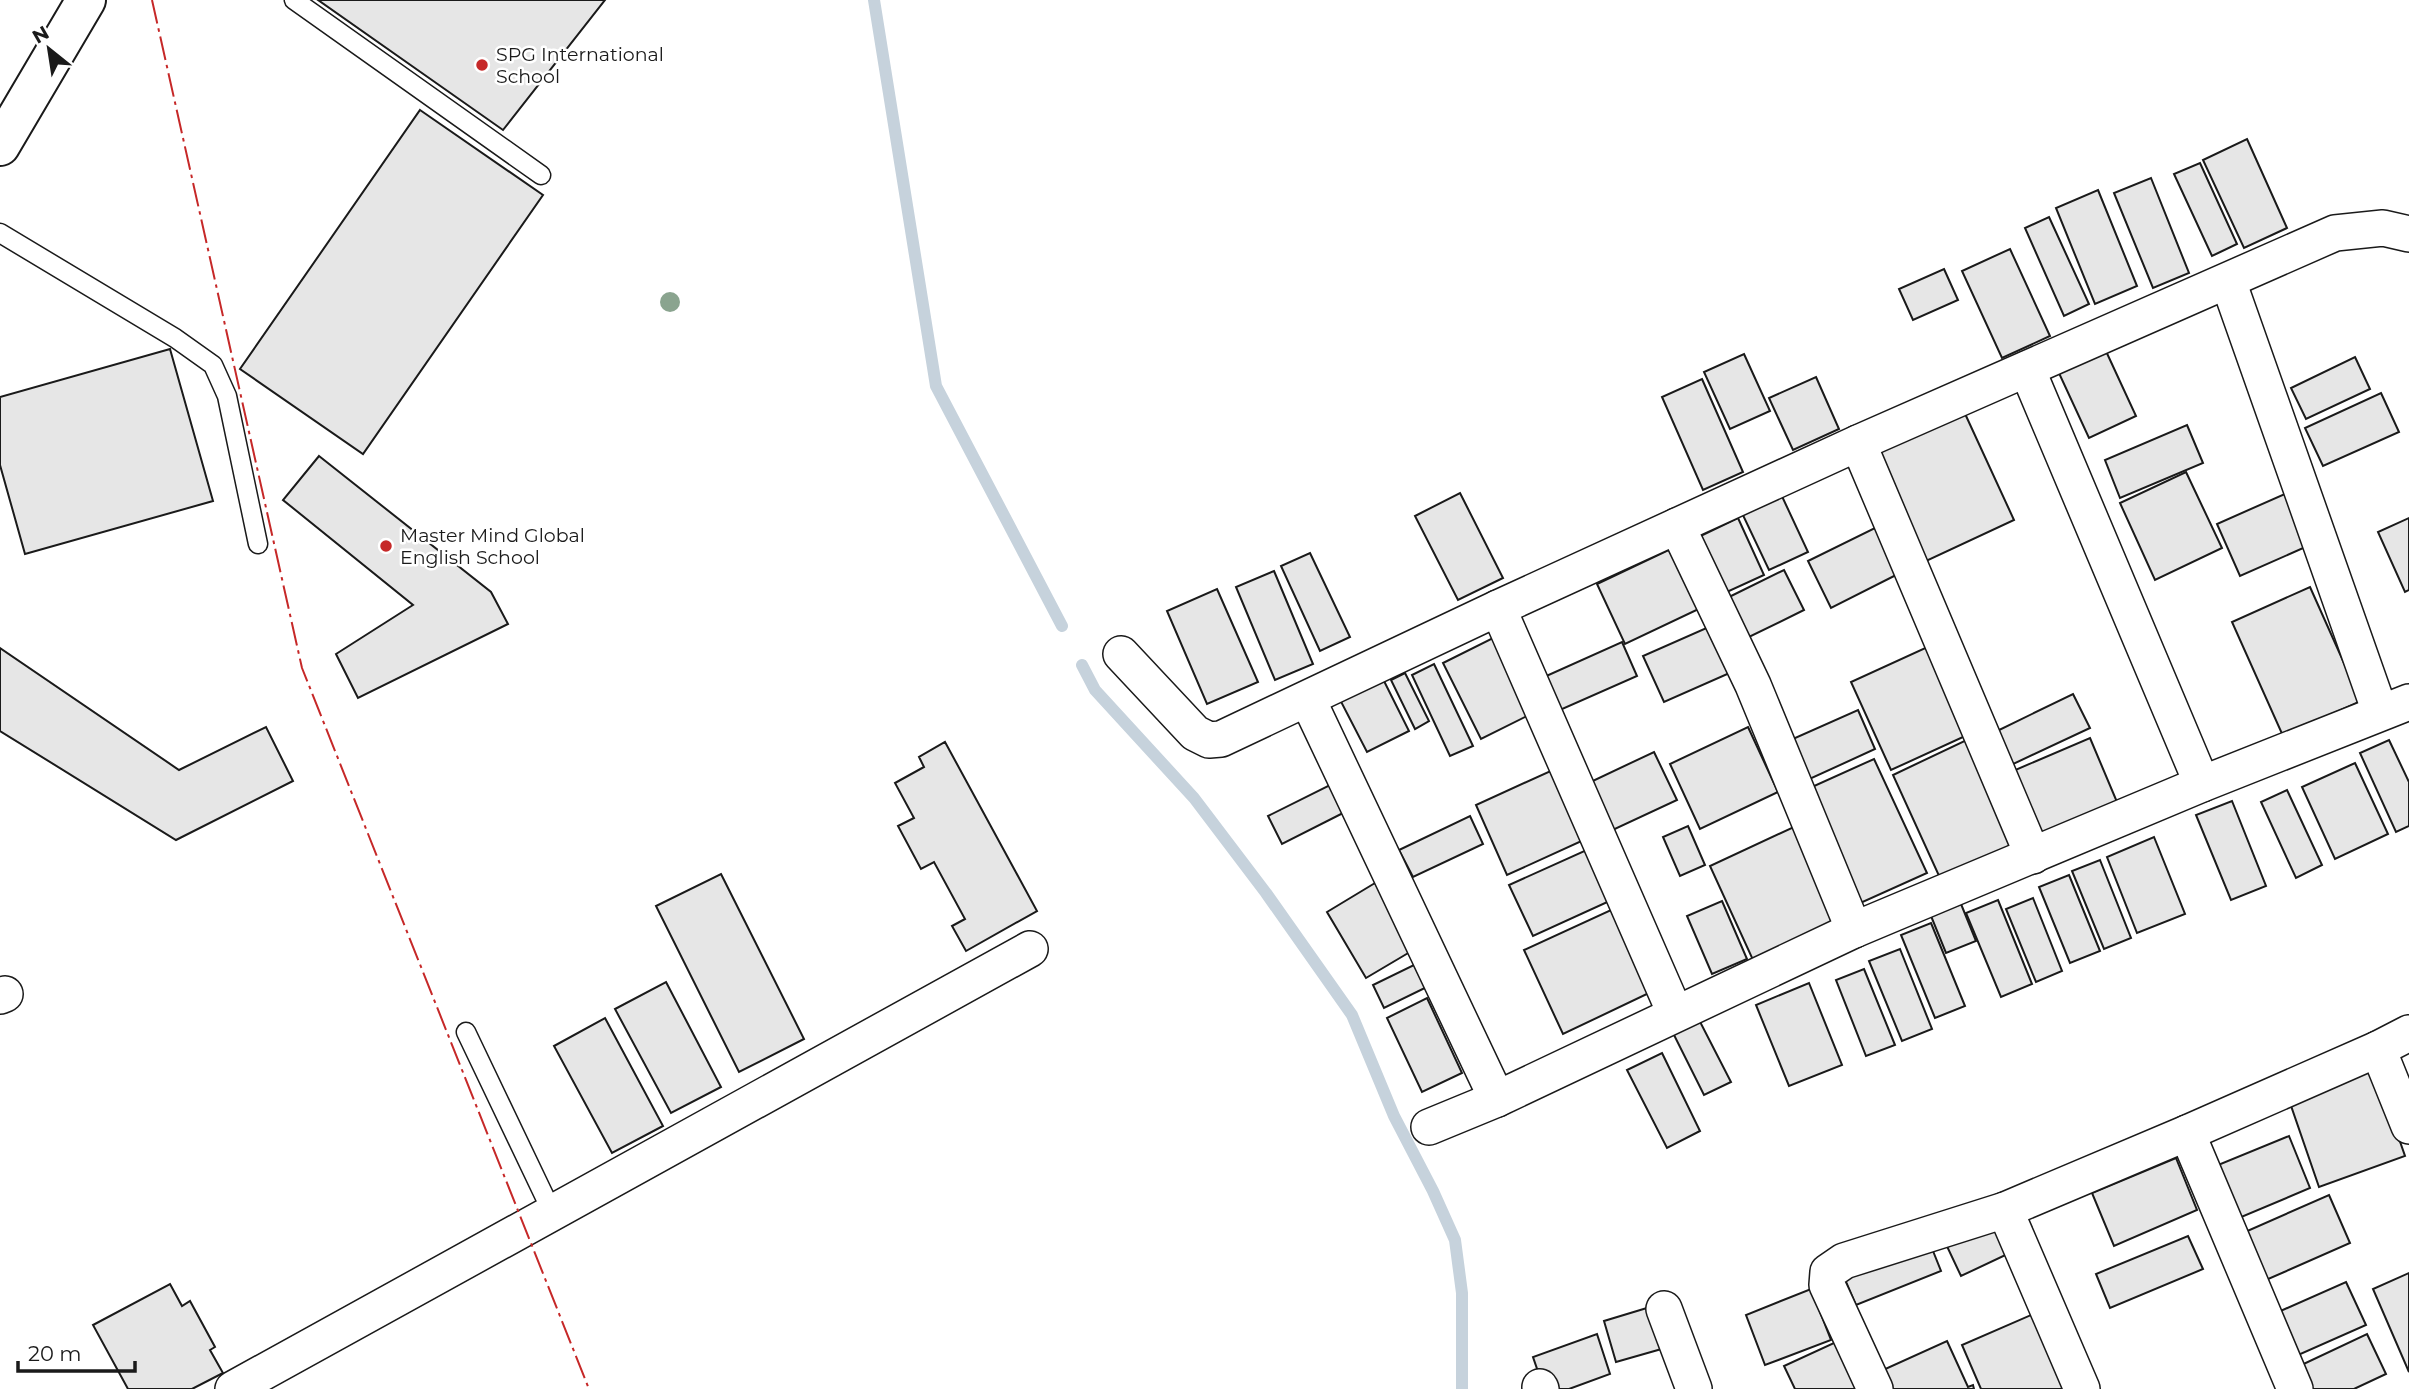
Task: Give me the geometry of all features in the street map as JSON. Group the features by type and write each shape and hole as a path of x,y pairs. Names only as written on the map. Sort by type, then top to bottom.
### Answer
{"main road":[{"path":"0,146 9,111 86,0"}],"street":[{"path":"1121,654 1195,733 1209,740 1221,739 1858,443 2335,233 2382,228 2409,234"},
{"path":"1429,1127 1497,1099 1854,930 2202,784 2394,707 2228,281"},
{"path":"2027,369 2202,784"},
{"path":"1858,443 2033,856"},
{"path":"1677,526 1753,685 1854,930"},
{"path":"1498,608 1675,1013"},
{"path":"1308,700 1497,1099"},
{"path":"233,1389 1030,949"},
{"path":"1875,1389 1828,1284 1828,1272 1844,1261 2005,1210 2187,1133 2409,1033"},
{"path":"2378,1049 2409,1126"},
{"path":"2187,1133 2295,1389"},
{"path":"2005,1210 2082,1389"},
{"path":"1664,1309 1694,1389"}],"lane":[{"path":"294,0 541,175"},
{"path":"0,233 175,338 213,365 227,396 258,544"},
{"path":"466,1032 552,1212"}],"building":[{"name":"SPG International School","path":"318,0 605,0 503,130"},
{"path":"420,110 543,195 363,454 240,369"},
{"path":"2247,139 2287,228 2244,248 2203,160"},
{"path":"2200,163 2237,244 2212,256 2174,174"},
{"path":"2151,178 2189,273 2153,288 2114,193"},
{"path":"2098,190 2137,286 2095,304 2056,208"},
{"path":"2049,217 2089,304 2064,316 2025,228"},
{"path":"2010,249 2050,336 2002,358 1962,271"},
{"path":"1944,269 1958,300 1913,320 1899,289"},
{"path":"170,349 213,501 25,554 0,465 0,397"},
{"path":"2105,349 2136,416 2089,438 2058,371"},
{"path":"1744,354 1770,411 1730,429 1704,372"},
{"path":"2355,357 2370,389 2306,419 2291,388"},
{"path":"1816,377 1839,429 1793,450 1769,398"},
{"path":"1702,379 1743,472 1703,490 1662,397"},
{"path":"2381,393 2399,432 2323,466 2305,428"},
{"path":"1961,405 2014,520 1924,562 1870,448"},
{"path":"2187,425 2203,463 2120,498 2105,460"},
{"name":"Master Mind Global English School","path":"319,456 491,592 508,624 358,698 336,654 413,605 283,500"},
{"path":"2186,472 2222,548 2155,580 2120,503"},
{"path":"1780,492 1808,552 1769,570 1741,511"},
{"path":"1460,493 1503,578 1458,600 1415,516"},
{"path":"2287,493 2310,545 2240,576 2217,524"},
{"path":"1738,518 1764,575 1716,597 1690,541"},
{"path":"2409,518 2409,590 2405,592 2378,532"},
{"path":"1883,524 1906,570 1831,608 1808,561"},
{"path":"1677,546 1705,606 1625,644 1597,584"},
{"path":"1310,553 1350,637 1320,651 1281,566"},
{"path":"1784,570 1804,610 1749,637 1729,597"},
{"path":"1274,571 1313,664 1275,680 1236,587"},
{"path":"2310,587 2361,701 2283,736 2232,622"},
{"path":"1217,589 1258,682 1207,704 1167,611"},
{"path":"1720,622 1741,668 1664,702 1643,656"},
{"path":"1497,636 1535,712 1481,739 1443,663"},
{"path":"1622,642 1637,676 1560,710 1544,677"},
{"path":"1934,644 1974,732 1891,770 1851,682"},
{"path":"0,648 179,770 266,727 293,781 176,840 0,731"},
{"path":"1434,664 1473,746 1450,756 1412,675"},
{"path":"1378,669 1409,731 1367,752 1335,690"},
{"path":"1405,673 1429,721 1415,729 1391,680"},
{"path":"2073,694 2090,728 2011,765 1995,732"},
{"path":"1858,710 1875,749 1803,782 1786,742"},
{"path":"1748,727 1778,792 1700,829 1670,764"},
{"path":"1975,736 2023,840 1940,878 1893,775"},
{"path":"2090,738 2117,802 2033,838 2006,774"},
{"path":"2389,740 2409,782 2409,826 2396,832 2360,753"},
{"path":"945,742 1037,911 966,951 952,926 965,919 934,862 921,869 898,826 914,818 895,783 924,767 919,757"},
{"path":"1654,752 1677,800 1602,835 1580,787"},
{"path":"1874,759 1927,873 1856,905 1803,791"},
{"path":"2355,763 2388,834 2335,859 2302,787"},
{"path":"1555,769 1586,839 1507,875 1476,805"},
{"path":"1336,782 1351,809 1282,844 1268,816"},
{"path":"2287,790 2322,865 2296,878 2261,802"},
{"path":"2232,801 2266,886 2231,900 2196,815"},
{"path":"1470,816 1483,844 1413,877 1399,850"},
{"path":"1688,826 1705,865 1680,876 1663,837"},
{"path":"1796,826 1840,919 1753,960 1710,866"},
{"path":"2154,837 2185,914 2137,933 2107,857"},
{"path":"1591,848 1614,899 1533,936 1509,885"},
{"path":"2100,860 2131,938 2104,949 2072,871"},
{"path":"721,874 804,1039 739,1072 656,906"},
{"path":"2069,875 2100,951 2070,963 2039,887"},
{"path":"1375,883 1415,949 1366,978 1327,912"},
{"path":"2033,898 2062,971 2036,982 2006,909"},
{"path":"1998,900 2032,984 2001,997 1966,913"},
{"path":"1722,901 1747,959 1712,974 1687,916"},
{"path":"1961,904 1976,941 1946,953 1931,916"},
{"path":"1611,910 1649,993 1563,1034 1524,950"},
{"path":"1931,923 1965,1006 1935,1018 1901,935"},
{"path":"1900,949 1932,1029 1902,1041 1869,961"},
{"path":"1420,962 1431,985 1384,1008 1373,985"},
{"path":"1864,969 1895,1045 1866,1056 1836,980"},
{"path":"666,982 721,1087 671,1113 615,1009"},
{"path":"1809,983 1842,1065 1789,1086 1756,1005"},
{"path":"1427,998 1462,1073 1422,1092 1387,1018"},
{"path":"1695,1012 1731,1082 1704,1095 1669,1025"},
{"path":"605,1018 663,1126 612,1153 554,1046"},
{"path":"1662,1053 1700,1131 1667,1148 1627,1070"},
{"path":"2374,1067 2405,1156 2319,1187 2288,1097"},
{"path":"2289,1136 2310,1188 2239,1218 2218,1165"},
{"path":"2176,1158 2197,1210 2114,1246 2092,1193"},
{"path":"2329,1195 2350,1243 2266,1280 2245,1232"},
{"path":"1997,1215 2014,1251 1961,1276 1944,1240"},
{"path":"2188,1236 2203,1269 2110,1308 2096,1274"},
{"path":"1929,1241 1941,1271 1856,1305 1843,1275"},
{"path":"2409,1273 2409,1372 2373,1289"},
{"path":"2346,1282 2366,1325 2296,1356 2276,1313"},
{"path":"170,1284 182,1306 190,1301 215,1347 210,1350 223,1373 192,1389 128,1389 93,1325"},
{"path":"1811,1289 1831,1340 1765,1365 1746,1315"},
{"path":"1660,1304 1672,1346 1616,1362 1604,1321"},
{"path":"2038,1312 2071,1389 1981,1389 1962,1345"},
{"path":"1597,1334 1610,1374 1569,1389 1544,1389 1533,1357"},
{"path":"2367,1334 2386,1374 2354,1389 2305,1389 2295,1368"},
{"path":"1947,1341 1968,1387 1973,1385 1974,1389 1891,1389 1883,1370"},
{"path":"1836,1342 1857,1389 1795,1389 1784,1366"}],"waterway":[{"path":"874,0 936,386 1062,626"},
{"path":"1082,665 1095,690 1194,798 1266,893 1352,1015 1394,1116 1455,1240 1462,1293 1462,1389"}],"power":[{"path":"152,0 302,668 589,1389"}],"place":[{"name":"SPG International School","path":"482,65"},
{"name":"Master Mind Global English School","path":"386,546"}]}
